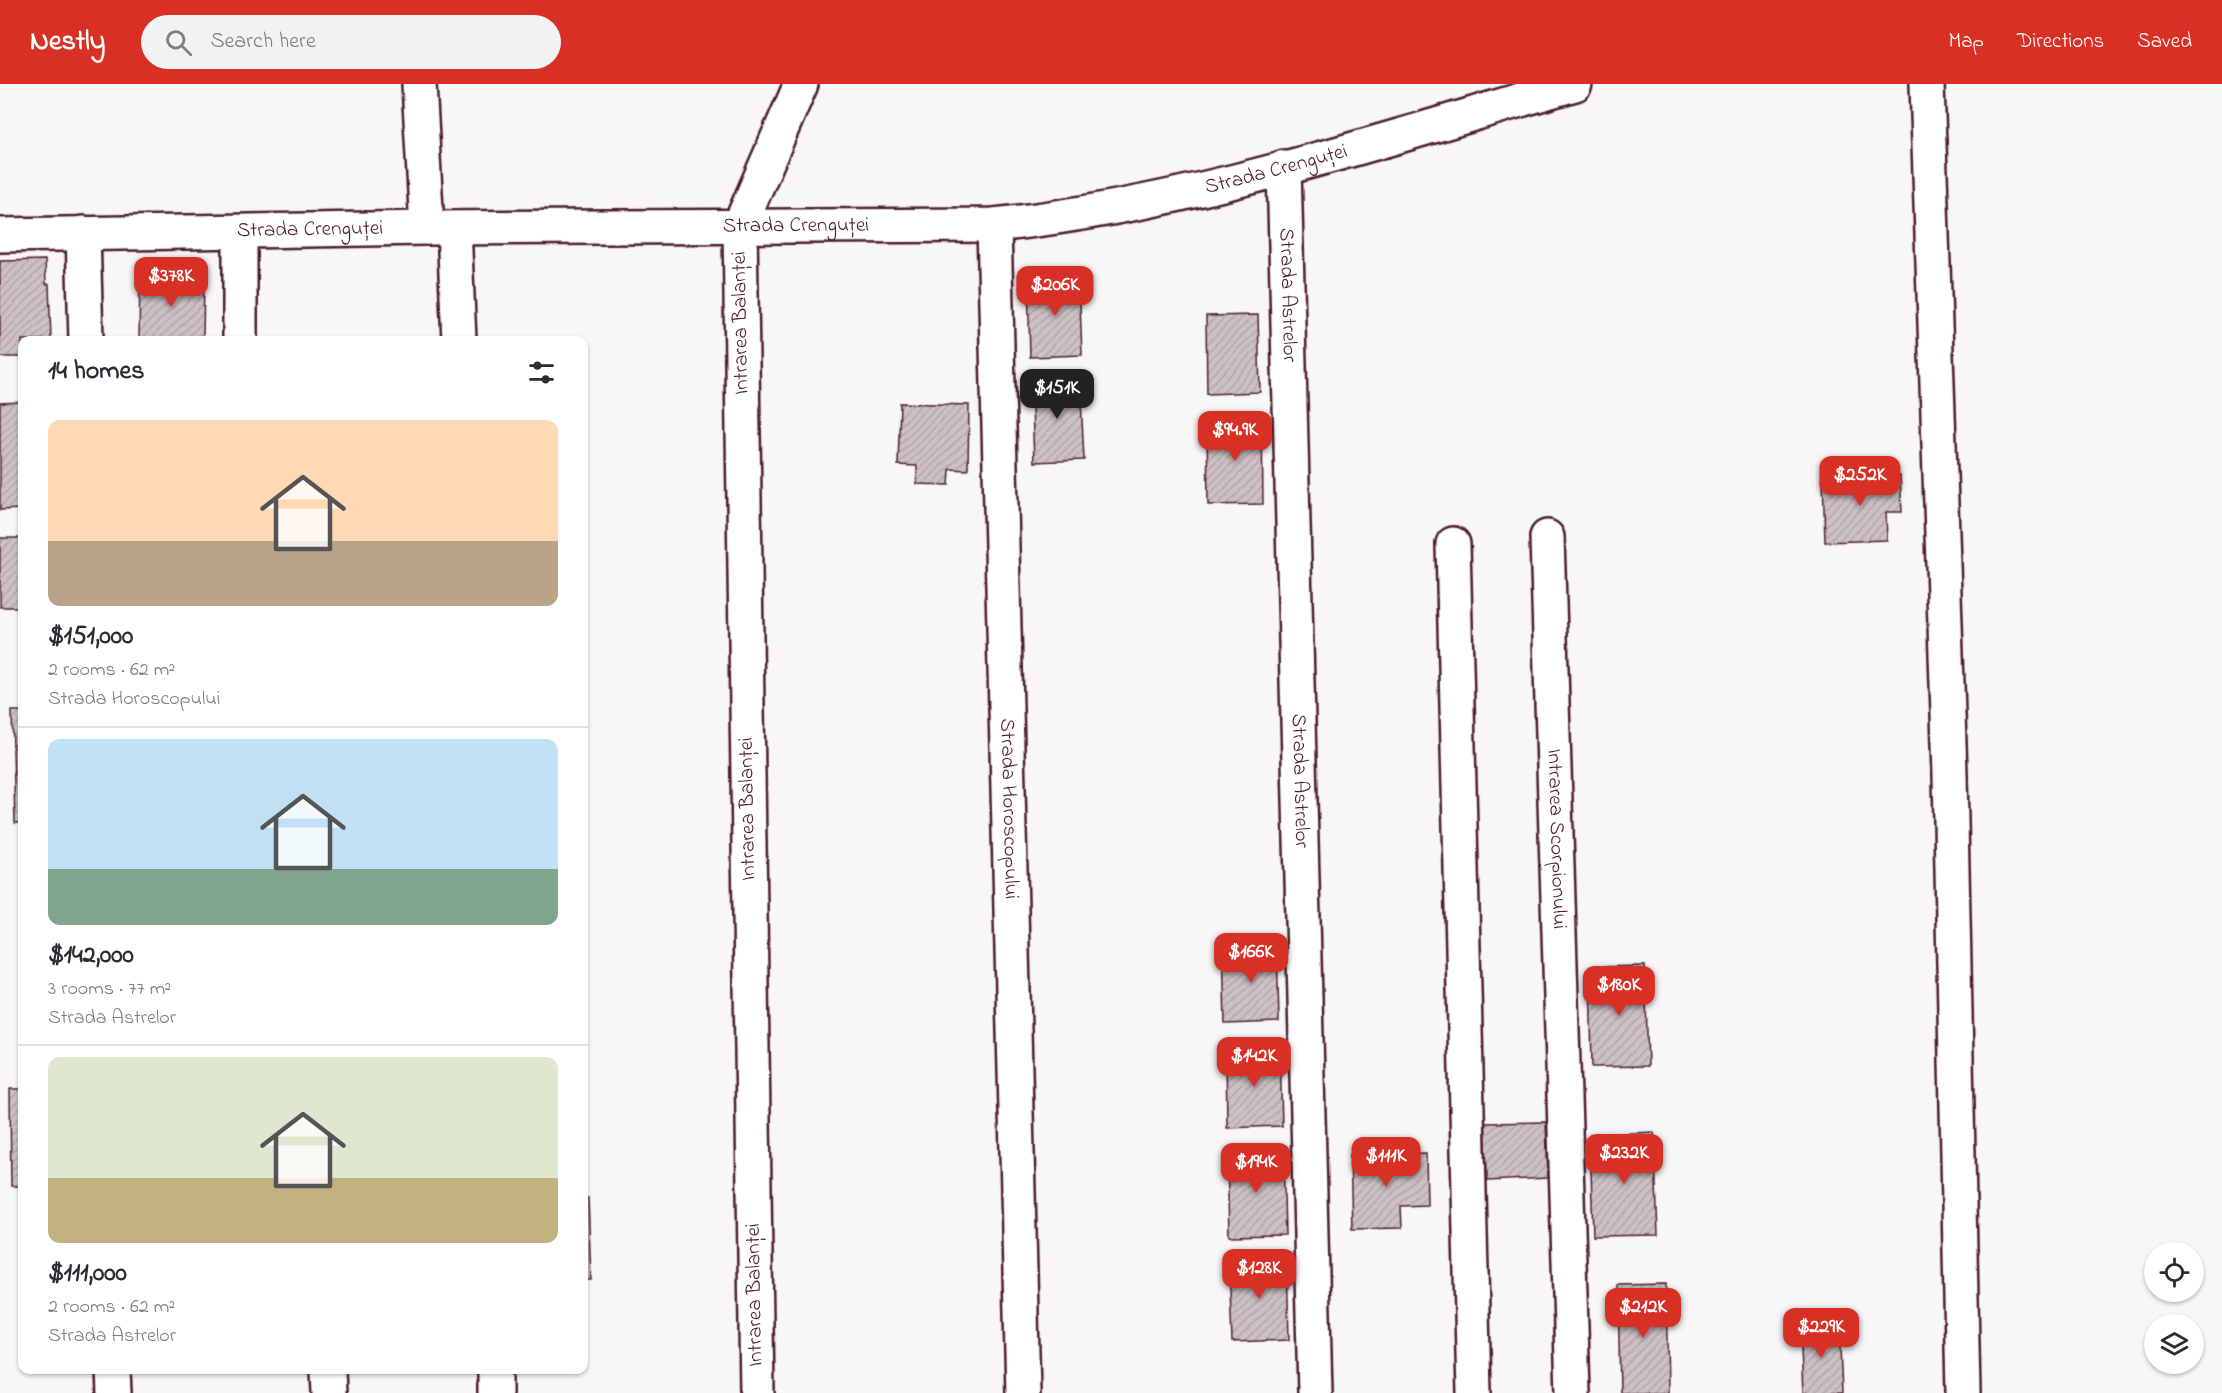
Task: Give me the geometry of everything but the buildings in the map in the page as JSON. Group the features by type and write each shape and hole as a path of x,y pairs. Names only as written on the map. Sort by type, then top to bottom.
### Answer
{"street":[{"path":"419,84 458,336"},
{"path":"740,225 801,84"},
{"name":"Strada Crenguței","path":"0,235 740,225 993,225 1067,218 1154,201 1284,167 1575,84"},
{"path":"1927,84 1950,774 1963,1393"},
{"name":"Strada Astrelor","path":"1284,167 1315,1393"},
{"name":"Intrarea Balanței","path":"740,225 758,1393"},
{"name":"Strada Horoscopului","path":"993,225 1023,1393"},
{"path":"83,233 86,336"},
{"path":"240,233 240,336"},
{"name":"Intrarea Scorpionului","path":"1547,537 1573,1393"},
{"path":"1453,544 1474,1393"},
{"path":"113,1374 114,1393"},
{"path":"328,1374 329,1393"},
{"path":"495,1374 495,1393"}]}
